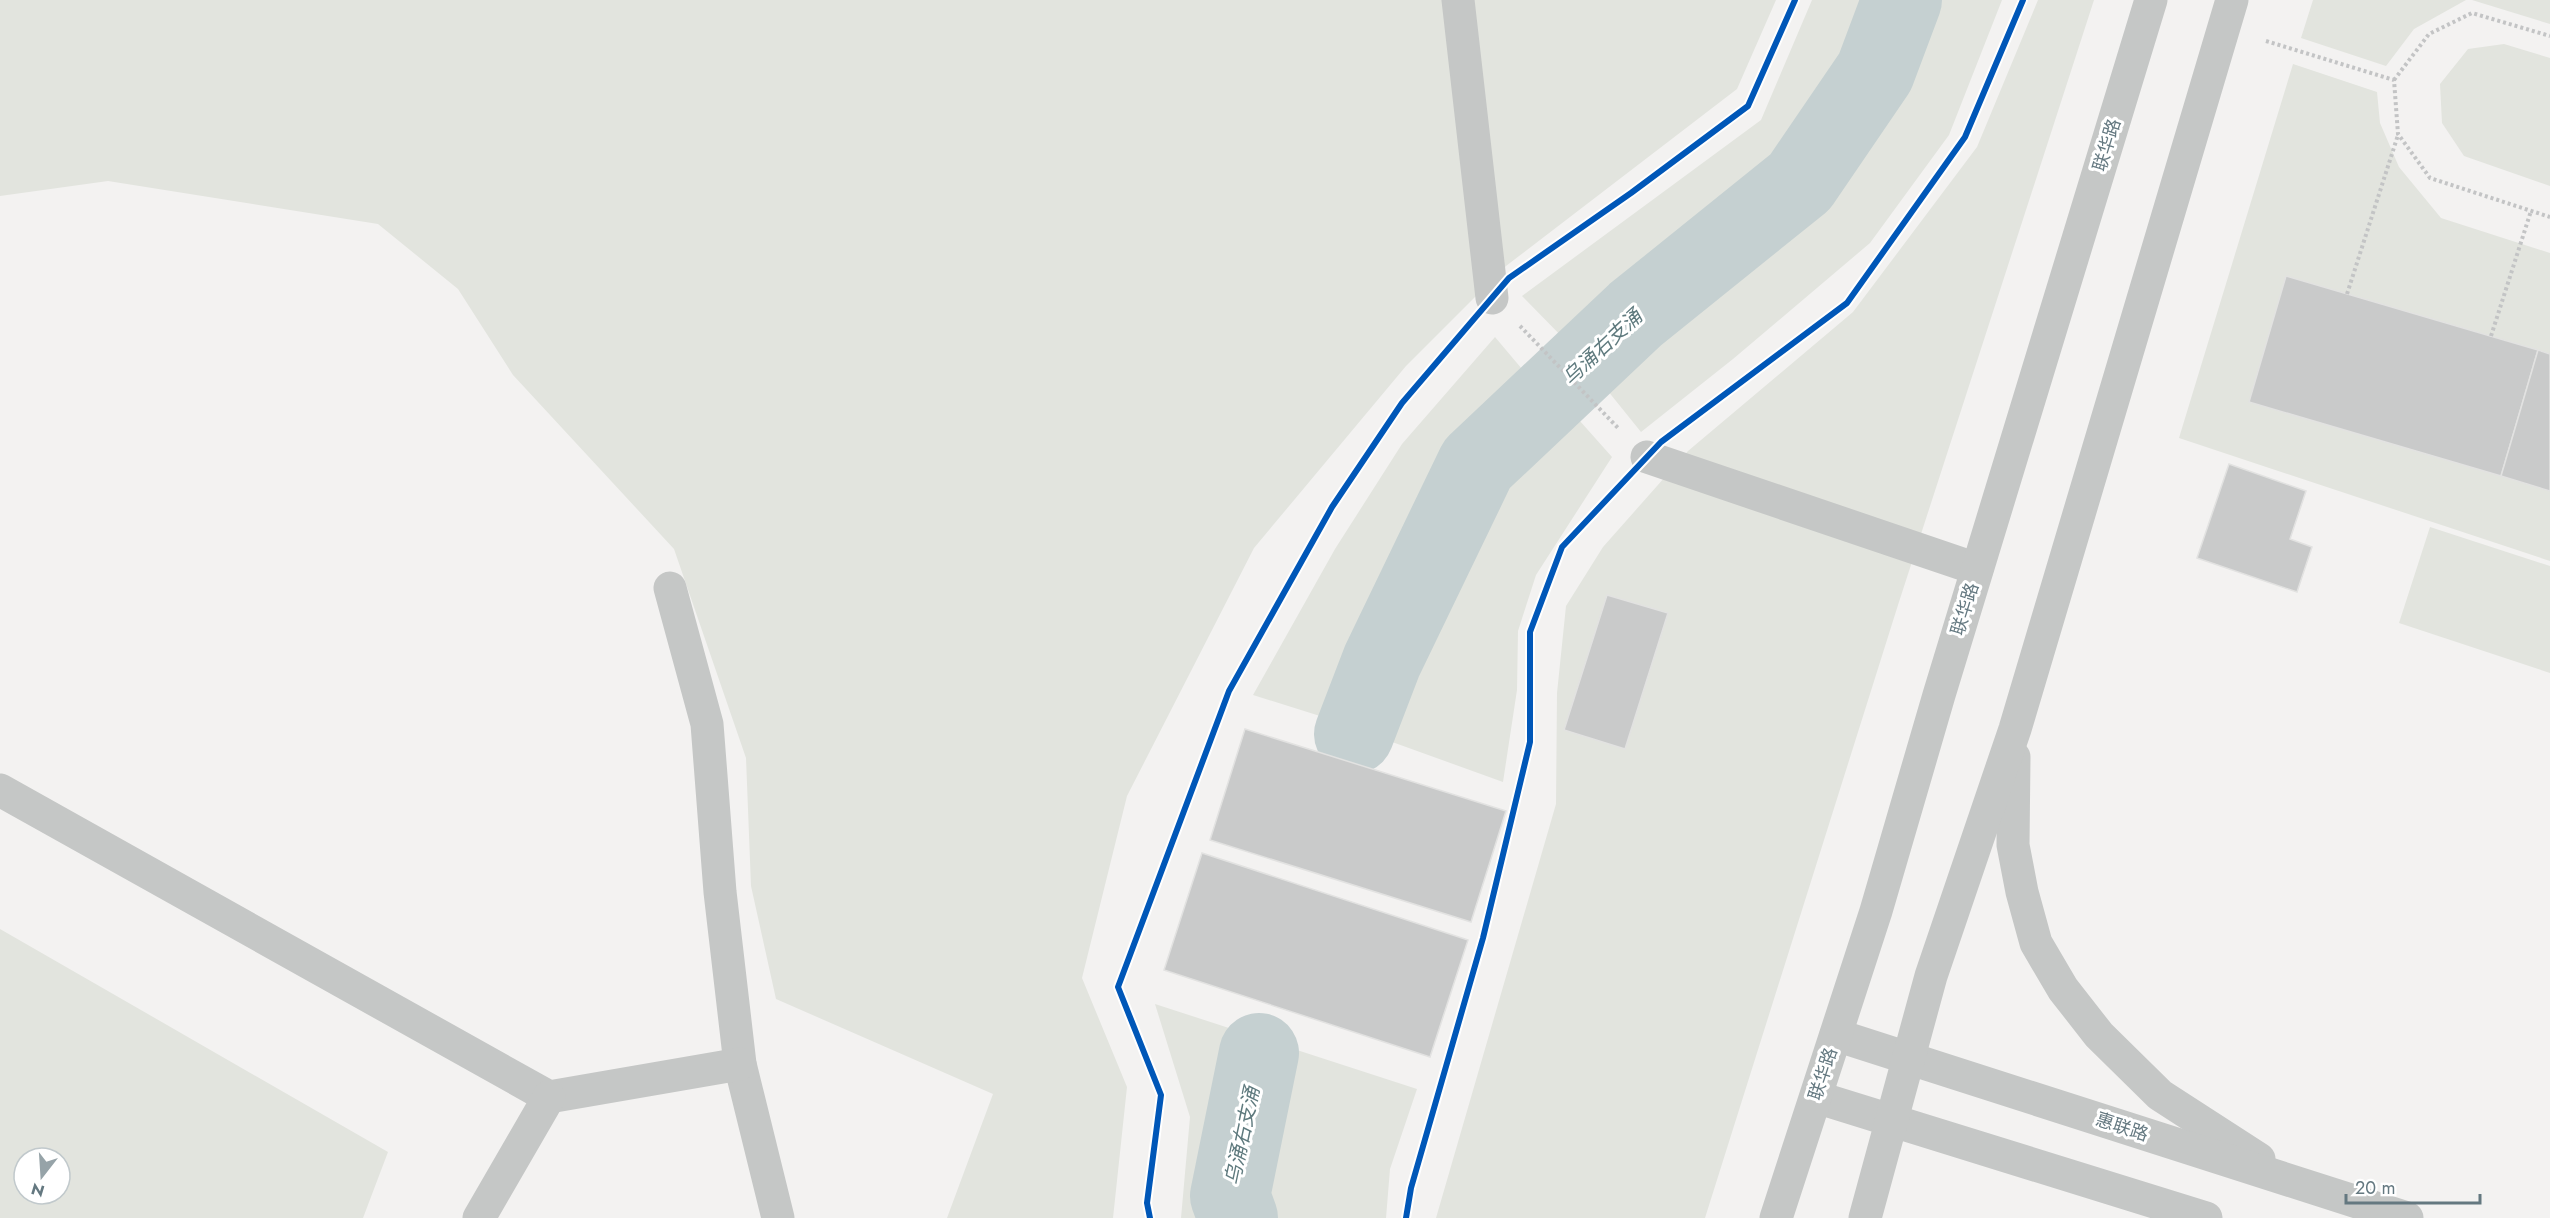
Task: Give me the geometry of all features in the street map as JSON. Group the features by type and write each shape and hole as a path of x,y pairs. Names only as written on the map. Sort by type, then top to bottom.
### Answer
{"street":[{"path":"1458,0 1502,308"},
{"name":"联华路","path":"1776,1218 1876,911 1977,569 2151,0"},
{"path":"1865,1218 1907,1057 1947,923 2014,729 2232,0"},
{"path":"1637,448 1977,569"},
{"path":"670,588 707,724 720,892 741,1064 778,1218"},
{"path":"2014,729 2013,845 2036,943 2063,989 2099,1035 2160,1095 2299,1185"},
{"path":"0,790 549,1097 741,1064"},
{"name":"惠联路","path":"1836,1035 2407,1218"},
{"path":"479,1218 549,1097"},
{"path":"1816,1097 2206,1218"}],"path":[{"path":"2347,294 2398,134 2394,80 2429,34 2472,13 2550,36"},
{"path":"2266,40 2394,80"},
{"path":"2398,134 2430,178 2550,217"},
{"path":"2492,336 2531,211"},
{"path":"1502,308 1637,448"}],"shaded area":[{"path":"0,0 1776,0 1737,89 1506,266 1406,366 1254,548 1127,796 1082,978 1127,1087 1113,1218 947,1218 993,1094 776,999 751,886 746,758 674,549 513,375 458,289 378,224 108,181 0,196"},
{"path":"1812,0 1885,0 1866,55 1789,166 1571,346 1522,296 1761,120"},
{"path":"1918,0 2002,0 1949,135 1870,243 1733,359 1641,432 1591,370 1742,258 1819,183 1894,71"},
{"path":"2038,0 2094,0 1898,605 1705,1218 1436,1218 1556,804 1557,693 1566,606 1603,547 1688,451 1853,312 1977,147"},
{"path":"2313,0 2466,0 2414,29 2386,66 2301,38"},
{"path":"2472,0 2550,0 2550,24"},
{"path":"2504,44 2550,58 2550,186 2464,156 2442,123 2440,84 2468,49"},
{"path":"2293,64 2377,92 2380,123 2399,167 2441,218 2550,253 2550,561 2179,438"},
{"path":"1495,337 1532,381 1434,501 1339,722 1253,695 1335,549 1402,444"},
{"path":"1563,402 1612,457 1536,575 1518,631 1517,690 1503,782 1370,734 1402,652 1491,472"},
{"path":"2430,527 2550,566 2550,673 2399,623"},
{"path":"0,929 388,1152 363,1218 0,1218"},
{"path":"1155,1004 1417,1089 1390,1169 1386,1218 1181,1218 1190,1117"}],"building":[{"path":"2286,276 2538,350 2501,476 2249,402"},
{"path":"2538,350 2550,354 2550,491 2501,476"},
{"path":"2229,464 2306,491 2290,539 2312,547 2297,592 2197,558"},
{"path":"1607,595 1668,613 1625,749 1564,730"},
{"path":"1245,729 1506,811 1471,922 1210,840"},
{"path":"1202,853 1468,940 1430,1057 1164,970"}],"waterway":[{"name":"乌涌右支涌","path":"1354,734 1382,661 1477,464 1636,314 1800,182 1875,72 1902,0"},
{"name":"乌涌右支涌","path":"1238,1218 1230,1196 1259,1053"}],"cycle path":[{"path":"1150,1218 1147,1203 1161,1095 1118,987 1229,691 1332,507 1402,403 1509,278 1631,193 1748,106 1795,0"},
{"path":"1406,1218 1411,1188 1483,938 1530,742 1530,632 1562,547 1661,442 1847,303 1965,137 2023,0"}]}
